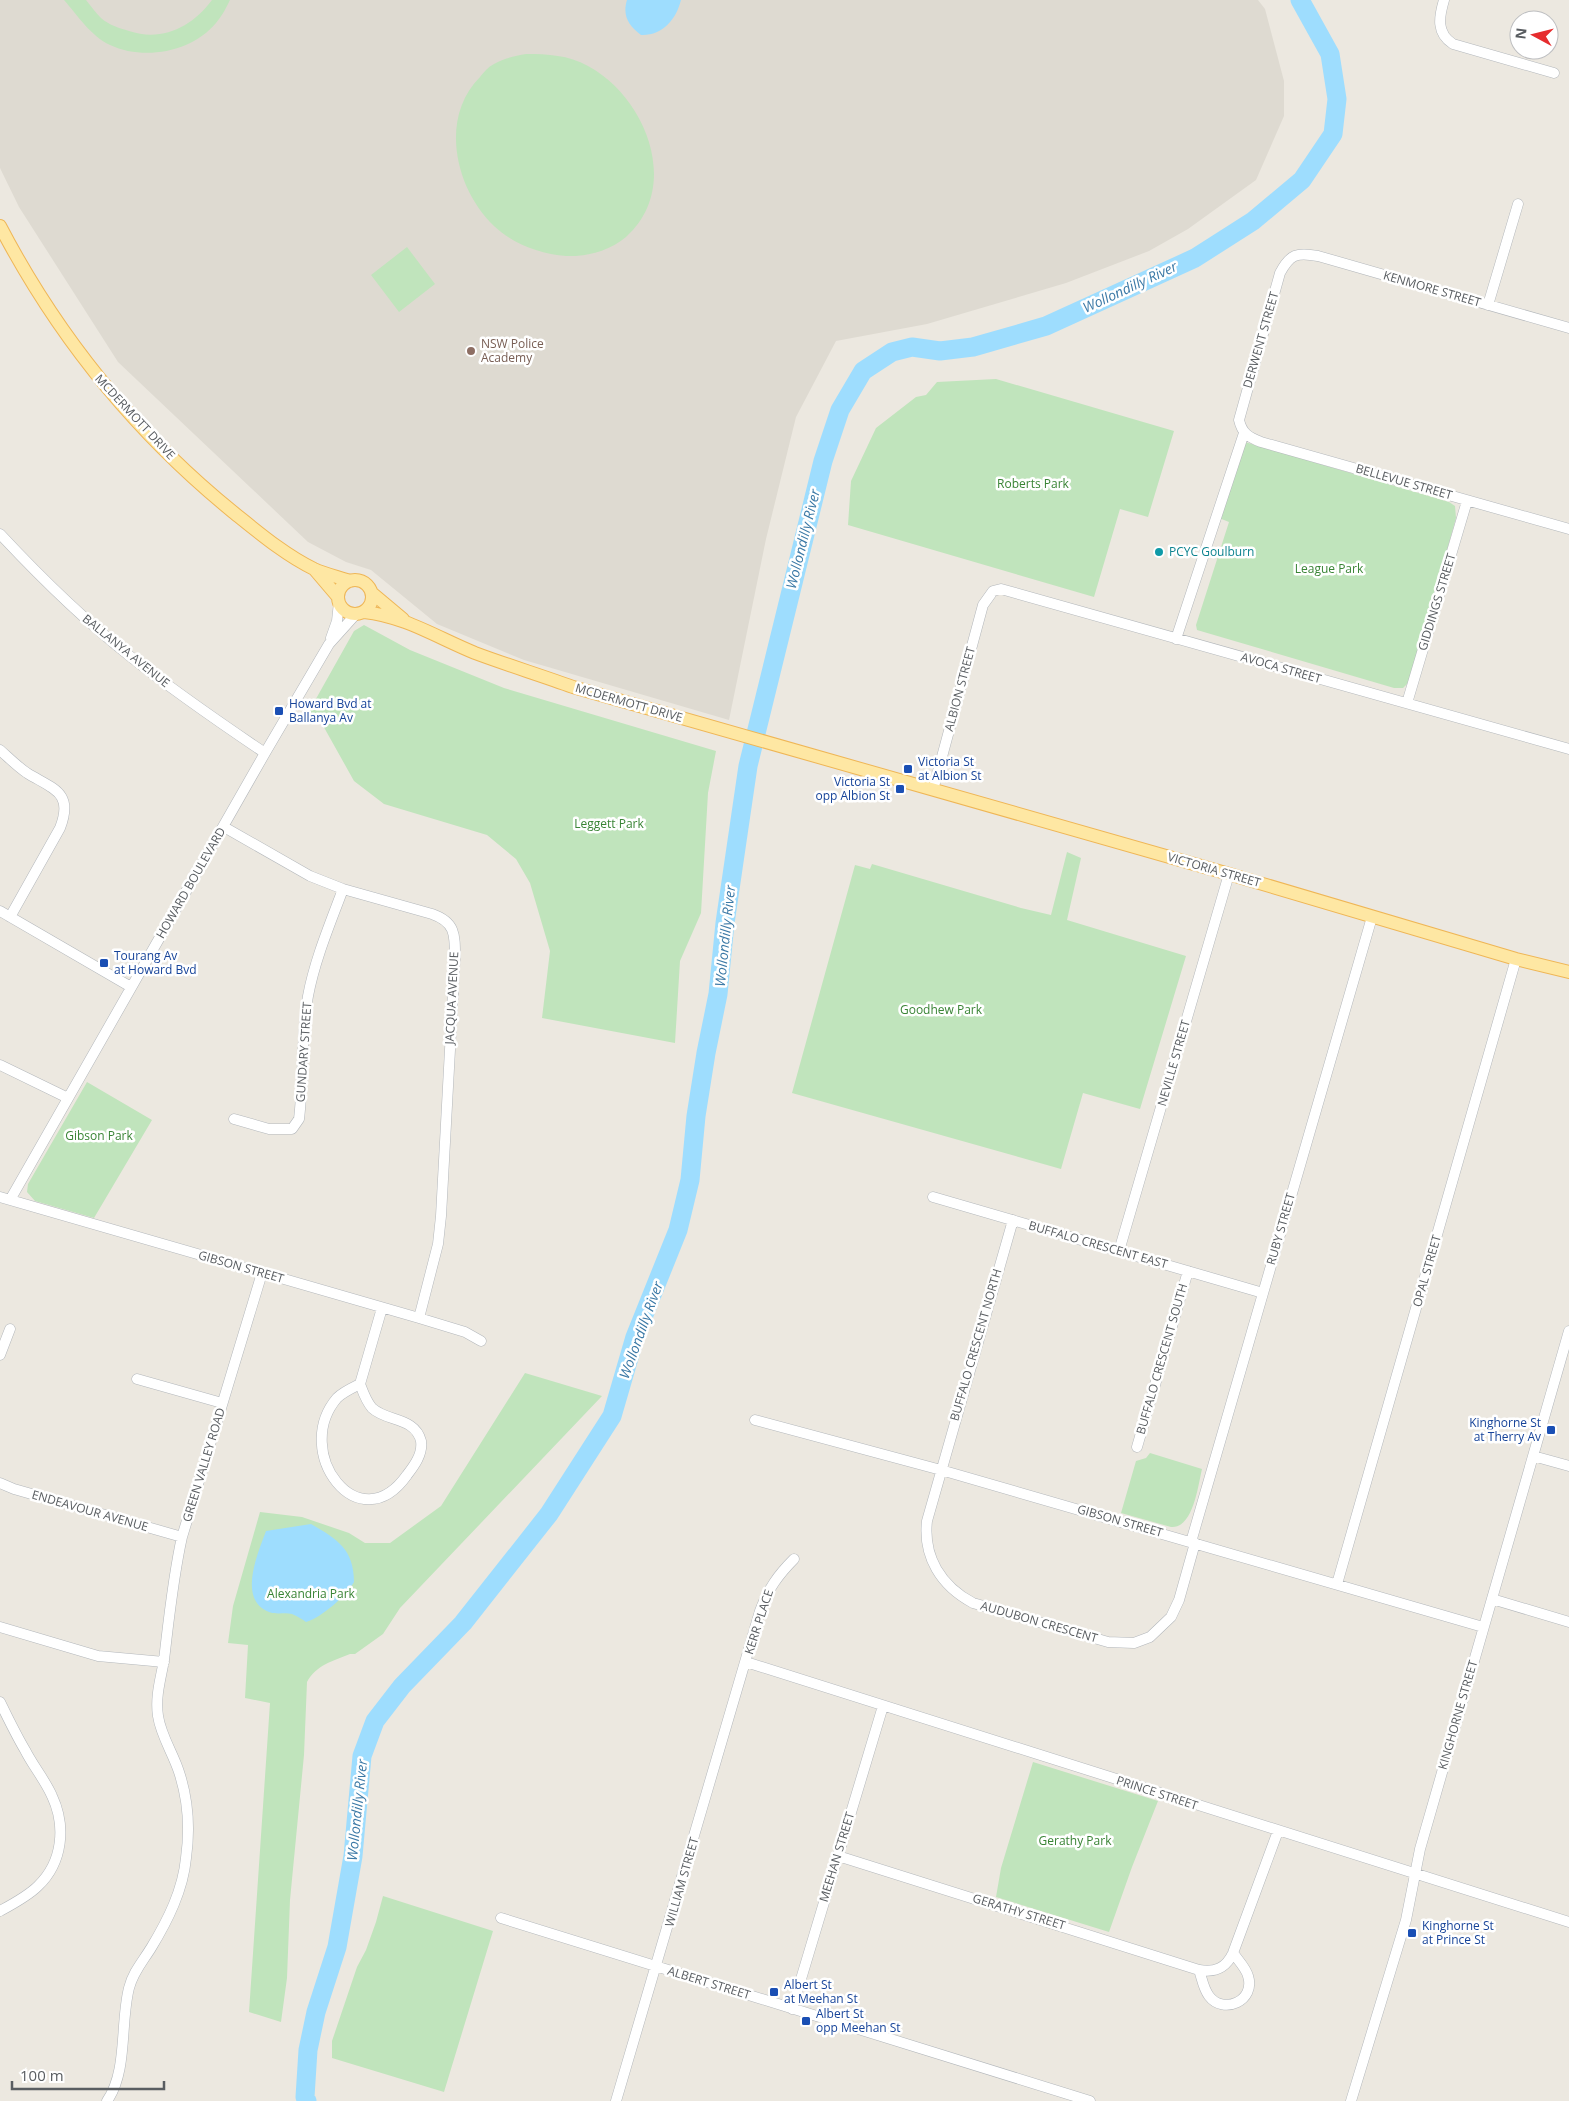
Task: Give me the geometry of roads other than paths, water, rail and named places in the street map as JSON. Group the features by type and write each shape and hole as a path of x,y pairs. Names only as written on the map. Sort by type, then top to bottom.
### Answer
{"main road":[{"name":"MCDERMOTT DRIVE","path":"0,226 52,316 118,402 186,472 266,538 313,568 350,581"},
{"name":"MCDERMOTT DRIVE","path":"313,568 338,599"},
{"path":"350,581 361,581 366,584 372,593 372,602 360,613 345,611 338,599 342,587 350,581"},
{"name":"MCDERMOTT DRIVE","path":"372,593 405,621"},
{"name":"MCDERMOTT DRIVE","path":"360,613 377,614 405,621 474,652 573,687 858,769"},
{"name":"VICTORIA STREET","path":"858,769 1229,874 1516,959 1569,972"}],"street":[{"path":"1444,0 1439,19 1440,26 1445,37 1453,44 1554,73"},
{"path":"1488,305 1518,204"},
{"name":"KENMORE STREET","path":"1295,255 1305,253 1318,256 1569,328"},
{"name":"DERWENT STREET","path":"1176,639 1242,432 1239,420 1241,409 1280,273 1286,262 1295,255"},
{"name":"BELLEVUE STREET","path":"1242,432 1250,438 1261,442 1569,529"},
{"name":"GIDDINGS STREET","path":"1407,703 1468,500"},
{"name":"BALLANYA AVENUE","path":"0,534 69,603 131,658 193,704 265,753"},
{"name":"AVOCA STREET","path":"993,591 1001,589 1011,591 1569,749"},
{"name":"ALBION STREET","path":"933,790 960,684 983,605 993,591"},
{"name":"HOWARD BOULEVARD","path":"5,1199 68,1098 329,644 337,621 338,599"},
{"name":"HOWARD BOULEVARD","path":"329,644 360,613"},
{"path":"0,750 27,773 55,788 62,796 65,807 60,828 10,917"},
{"name":"JACQUA AVENUE","path":"224,827 303,872 343,889 444,918 451,927 455,940 441,1216 438,1244 419,1318"},
{"name":"NEVILLE STREET","path":"1119,1251 1229,874"},
{"name":"GUNDARY STREET","path":"234,1119 281,1130 292,1129 299,1119 304,1027 308,996 315,968 343,889"},
{"path":"0,912 131,987"},
{"name":"RUBY STREET","path":"1193,1542 1372,917"},
{"name":"OPAL STREET","path":"1337,1584 1516,959"},
{"path":"0,1065 68,1098"},
{"name":"BUFFALO CRESCENT EAST","path":"933,1197 1263,1293"},
{"name":"GIBSON STREET","path":"5,1199 419,1318 465,1332 481,1340"},
{"name":"BUFFALO CRESCENT NORTH","path":"940,1470 1013,1220"},
{"name":"BUFFALO CRESCENT SOUTH","path":"1137,1447 1188,1271"},
{"name":"GREEN VALLEY ROAD","path":"106,2101 112,2093 118,2074 130,1981 174,1906 182,1881 186,1859 188,1815 180,1773 164,1736 158,1716 157,1698 164,1662 173,1580 182,1536 262,1272"},
{"path":"360,1384 371,1407 387,1417 413,1427 421,1442 419,1457 401,1484 393,1492 376,1499 357,1498 338,1485 325,1463 322,1451 324,1423 329,1411 338,1398 360,1384 382,1308"},
{"path":"0,1356 10,1329"},
{"name":"KINGHORNE STREET","path":"1352,2101 1406,1920 1414,1873 1569,1331"},
{"path":"137,1379 222,1403"},
{"name":"GIBSON STREET","path":"755,1420 821,1436 1483,1627"},
{"path":"1533,1456 1569,1466"},
{"name":"AUDUBON CRESCENT","path":"940,1470 927,1521 926,1541 936,1570 948,1586 973,1603 1099,1640 1116,1644 1134,1643 1150,1637 1165,1624 1176,1609 1193,1542"},
{"name":"ENDEAVOUR AVENUE","path":"0,1482 14,1489 182,1536"},
{"name":"KERR PLACE","path":"746,1662 768,1590 778,1575 794,1559"},
{"path":"1492,1599 1569,1622"},
{"path":"0,1627 98,1656 164,1662"},
{"name":"PRINCE STREET","path":"746,1662 1569,1922"},
{"name":"WILLIAM STREET","path":"616,2101 746,1662"},
{"path":"0,1702 25,1751 52,1795 58,1810 61,1826 57,1857 49,1873 38,1886 0,1911"},
{"name":"MEEHAN STREET","path":"792,2009 883,1706"},
{"name":"GERATHY STREET","path":"838,1856 1206,1971 1225,1966 1233,1953 1278,1831"},
{"name":"ALBERT STREET","path":"501,1918 1090,2101"},
{"path":"1199,1970 1206,1990 1213,2000 1224,2005 1235,2004 1245,1997 1249,1985 1248,1974 1233,1953"}],"water":[{"path":"627,0 681,0 676,14 662,30 649,35 641,35 633,28 626,16"},
{"path":"311,1524 342,1546 351,1561 354,1582 346,1593 333,1605 319,1616 306,1622 292,1614 272,1613 259,1606 254,1597 252,1575 266,1531"}],"waterway":[{"name":"Wollondilly River","path":"307,2101 305,2097 308,2050 316,2012 337,1947 353,1856 362,1756 375,1721 402,1686 463,1623 549,1514 612,1416 635,1337 678,1230 690,1180 696,1116 718,994 725,923 748,766 823,461 840,410 863,371 892,352 912,347 940,351 973,347 1046,326 1195,258 1253,221 1302,180 1333,134 1337,99 1330,54 1300,0"}],"place":[{"name":"NSW Police Academy","path":"471,351"},
{"name":"PCYC Goulburn","path":"1159,552"},
{"name":"Howard Bvd at Ballanya Av","path":"279,711"},
{"name":"Victoria St at Albion St","path":"908,769"},
{"name":"Victoria St opp Albion St","path":"900,789"},
{"name":"Tourang Av at Howard Bvd","path":"104,963"},
{"name":"Kinghorne St at Therry Av","path":"1551,1430"},
{"name":"Kinghorne St at Prince St","path":"1412,1933"},
{"name":"Albert St at Meehan St","path":"774,1992"},
{"name":"Albert St opp Meehan St","path":"806,2021"}],"park label":[{"name":"Roberts Park","path":"1033,484"},
{"name":"League Park","path":"1329,569"},
{"name":"Leggett Park","path":"609,824"},
{"name":"Goodhew Park","path":"941,1010"},
{"name":"Gibson Park","path":"99,1136"},
{"name":"Alexandria Park","path":"311,1594"},
{"name":"Gerathy Park","path":"1075,1841"}]}
